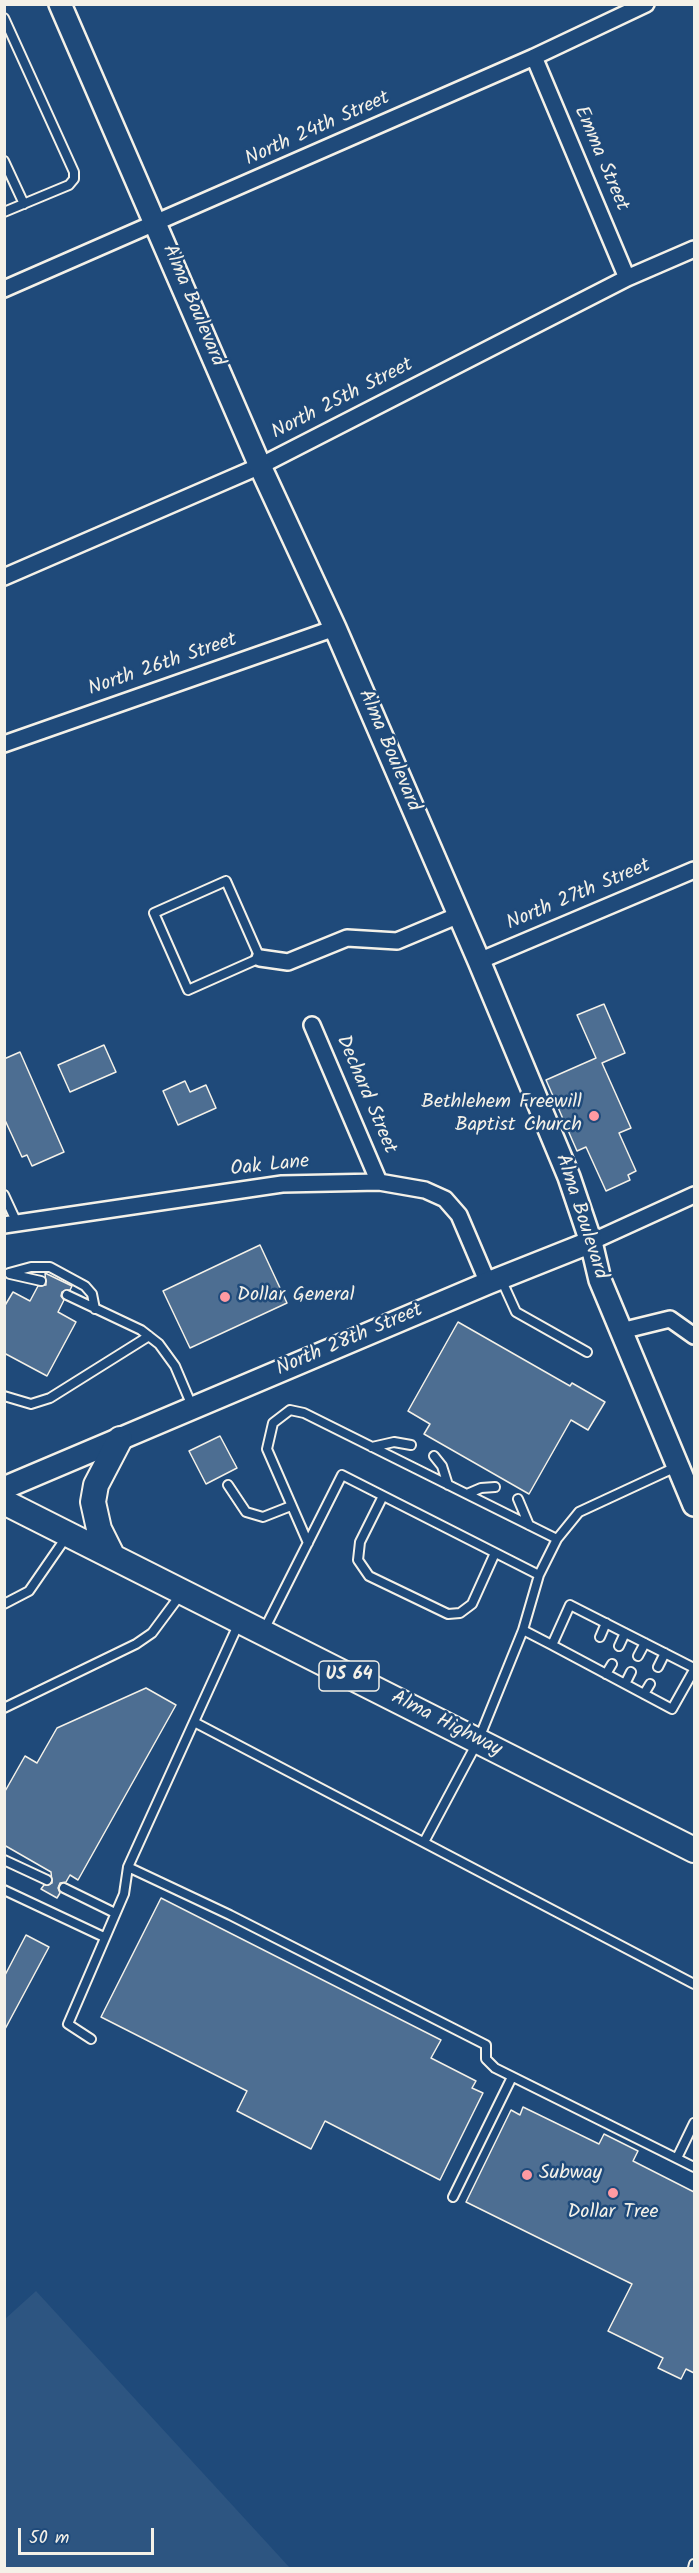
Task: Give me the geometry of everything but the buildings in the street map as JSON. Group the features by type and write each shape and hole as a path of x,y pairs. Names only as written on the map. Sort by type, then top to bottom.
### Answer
{"main road":[{"path":"113,1557 99,1529 93,1502 96,1485 120,1439"},
{"name":"Alma Highway","path":"4,1502 694,1850"}],"street":[{"name":"Alma Boulevard","path":"60,4 260,466 335,628 479,961 569,1177 591,1242 600,1280 694,1505"},
{"name":"North 24th Street","path":"4,289 534,57 646,4"},
{"name":"Emma Street","path":"534,57 627,278"},
{"name":"North 25th Street","path":"4,577 260,466 627,278 694,249"},
{"name":"North 26th Street","path":"4,744 335,628"},
{"name":"North 27th Street","path":"479,961 694,870"},
{"path":"260,958 288,962 347,938 397,940 459,915"},
{"name":"Dechard Street","path":"312,1025 379,1182"},
{"name":"Oak Lane","path":"11,1224 282,1184 379,1182 425,1190 445,1199 459,1215 494,1280"},
{"name":"North 28th Street","path":"4,1488 494,1280 591,1242 694,1195"},
{"path":"621,1331 670,1319 694,1336"}],"lane":[{"path":"4,18 74,171 74,179 69,185 4,212"},
{"path":"4,161 24,204"},
{"path":"226,881 260,958 188,990 154,913 226,881"},
{"path":"4,1195 11,1224"},
{"path":"7,1274 31,1267 50,1267 86,1286 92,1294 95,1308"},
{"path":"7,1274 41,1281"},
{"path":"494,1280 516,1312 587,1352"},
{"path":"67,1295 141,1330 159,1344 175,1366 193,1408"},
{"path":"4,1396 31,1404 50,1398 148,1336"},
{"path":"308,1544 267,1449 273,1423 290,1410 304,1413 557,1539"},
{"path":"372,1447 394,1443 411,1445"},
{"path":"434,1456 442,1466 448,1485"},
{"path":"424,1842 478,1741 523,1630 539,1575 557,1539 579,1512 678,1466"},
{"path":"263,1633 342,1475 539,1575"},
{"path":"228,1485 246,1512 263,1517 291,1506"},
{"path":"466,1494 481,1488 495,1487"},
{"path":"383,1496 360,1542 358,1560 369,1576 448,1614 460,1613 472,1604 495,1553"},
{"path":"518,1499 529,1525"},
{"path":"4,1604 29,1591 68,1534"},
{"path":"4,1708 136,1644 152,1633 182,1592"},
{"path":"523,1630 672,1709 694,1669 570,1605 552,1645"},
{"path":"92,2039 68,2025 124,1894 128,1867 240,1621"},
{"path":"600,1637 606,1623"},
{"path":"619,1646 625,1633"},
{"path":"638,1656 645,1643"},
{"path":"658,1667 665,1653"},
{"path":"587,1664 592,1654"},
{"path":"606,1674 612,1664"},
{"path":"625,1684 631,1672"},
{"path":"644,1695 650,1684"},
{"path":"194,1722 694,1984"},
{"path":"4,1860 47,1880"},
{"path":"128,1867 230,1915 486,2045 486,2059 495,2068 694,2167"},
{"path":"64,1888 115,1913"},
{"path":"4,1890 104,1937"},
{"path":"453,2197 512,2077"},
{"path":"677,2158 694,2124"}],"shaded area":[{"path":"36,2291 290,2568 5,2568 5,2319"}],"place":[{"name":"Bethlehem Freewill Baptist Church","path":"594,1116"},
{"name":"Dollar General","path":"225,1297"},
{"name":"Subway","path":"527,2175"},
{"name":"Dollar Tree","path":"613,2193"}]}
